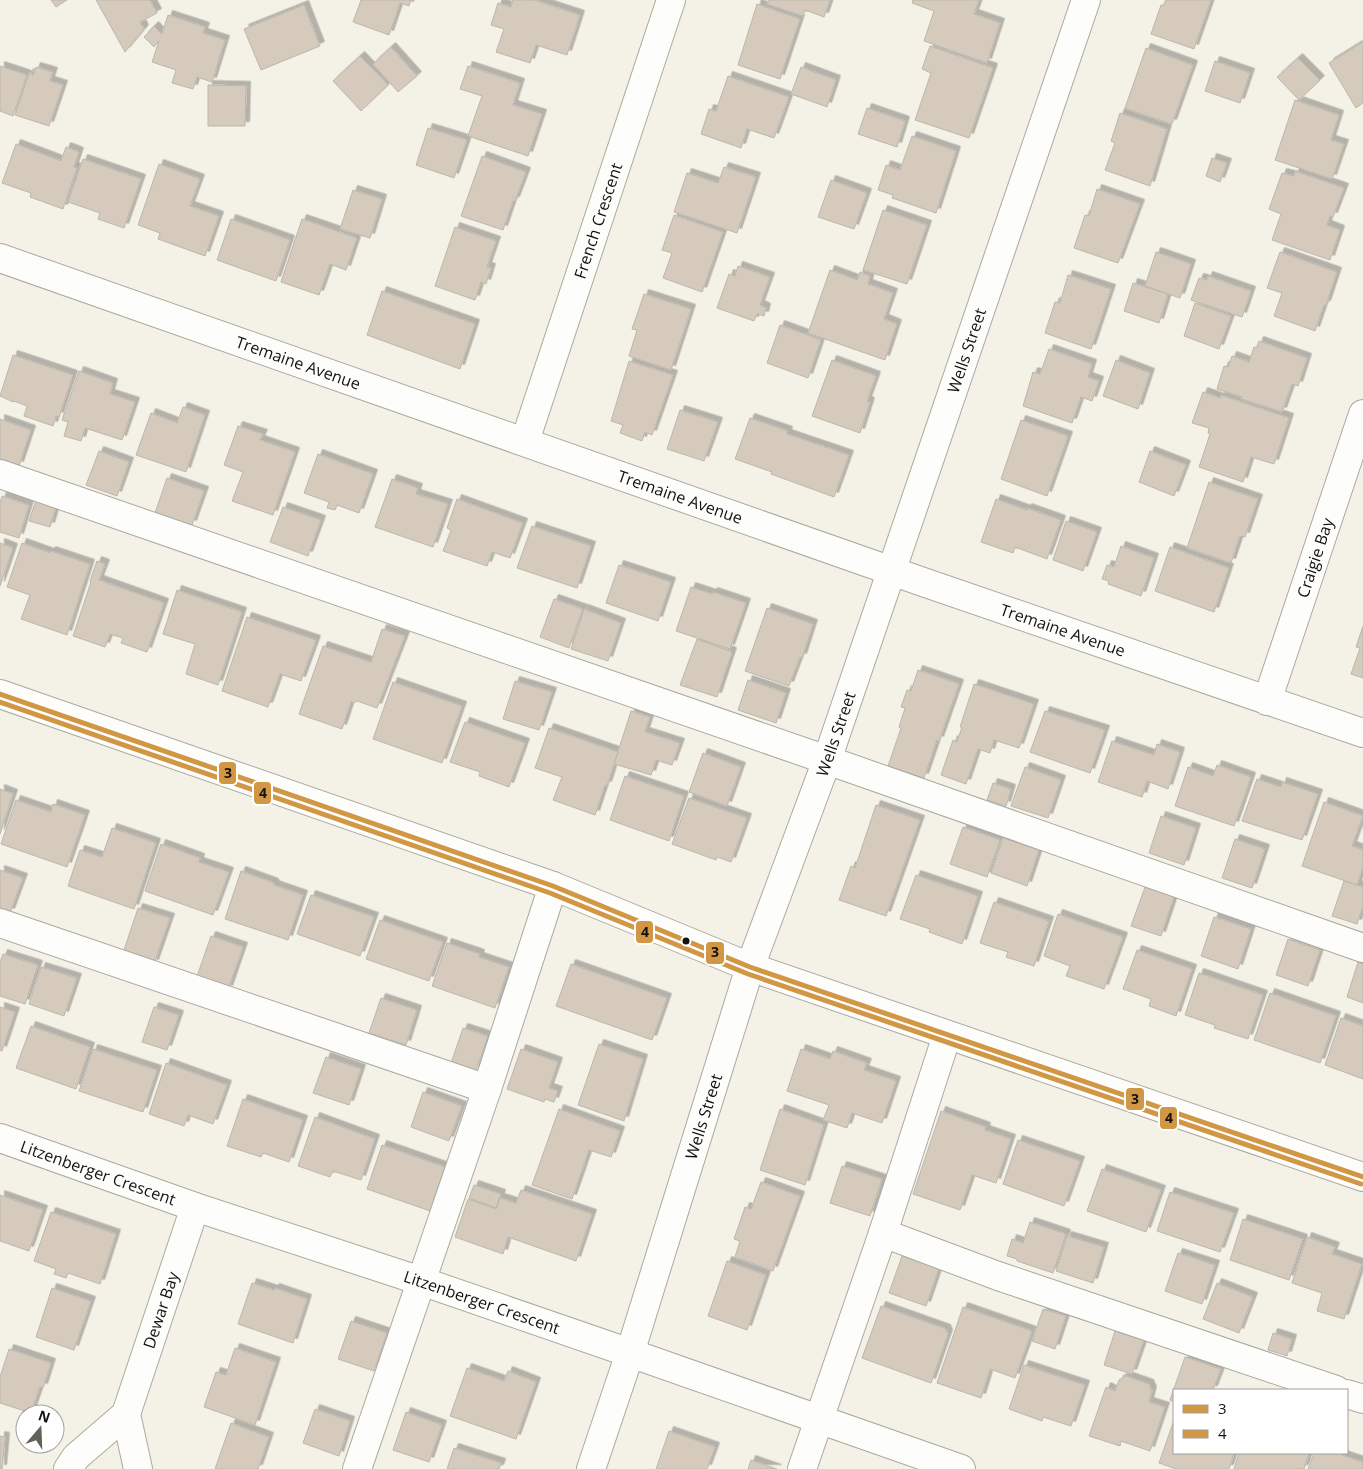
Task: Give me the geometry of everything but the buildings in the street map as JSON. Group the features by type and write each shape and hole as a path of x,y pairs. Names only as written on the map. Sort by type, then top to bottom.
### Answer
{"street":[{"name":"French Crescent","path":"524,441 671,0"},
{"name":"Wells Street","path":"590,1469 630,1353 750,967 827,760 1086,0"},
{"name":"Tremaine Avenue","path":"1,261 1363,733"},
{"name":"Craigie Bay","path":"1267,701 1363,414"},
{"path":"0,474 827,760 1363,948"},
{"path":"0,694 553,886 750,967 1363,1177"},
{"path":"357,1469 487,1089 553,886"},
{"path":"0,923 487,1089"},
{"path":"802,1469 883,1234 947,1035"},
{"name":"Litzenberger Crescent","path":"0,1138 195,1207 421,1281 961,1469"},
{"name":"Dewar Bay","path":"126,1414 195,1207"},
{"path":"883,1234 998,1276 1333,1389"},
{"path":"1348,1394 1363,1399"},
{"path":"68,1469 76,1457 126,1414 138,1469"}],"transit line":[{"name":"3","path":"0,694 553,886 750,967 1363,1177"},
{"name":"4","path":"0,702 550,893 748,974 1361,1184"}]}
